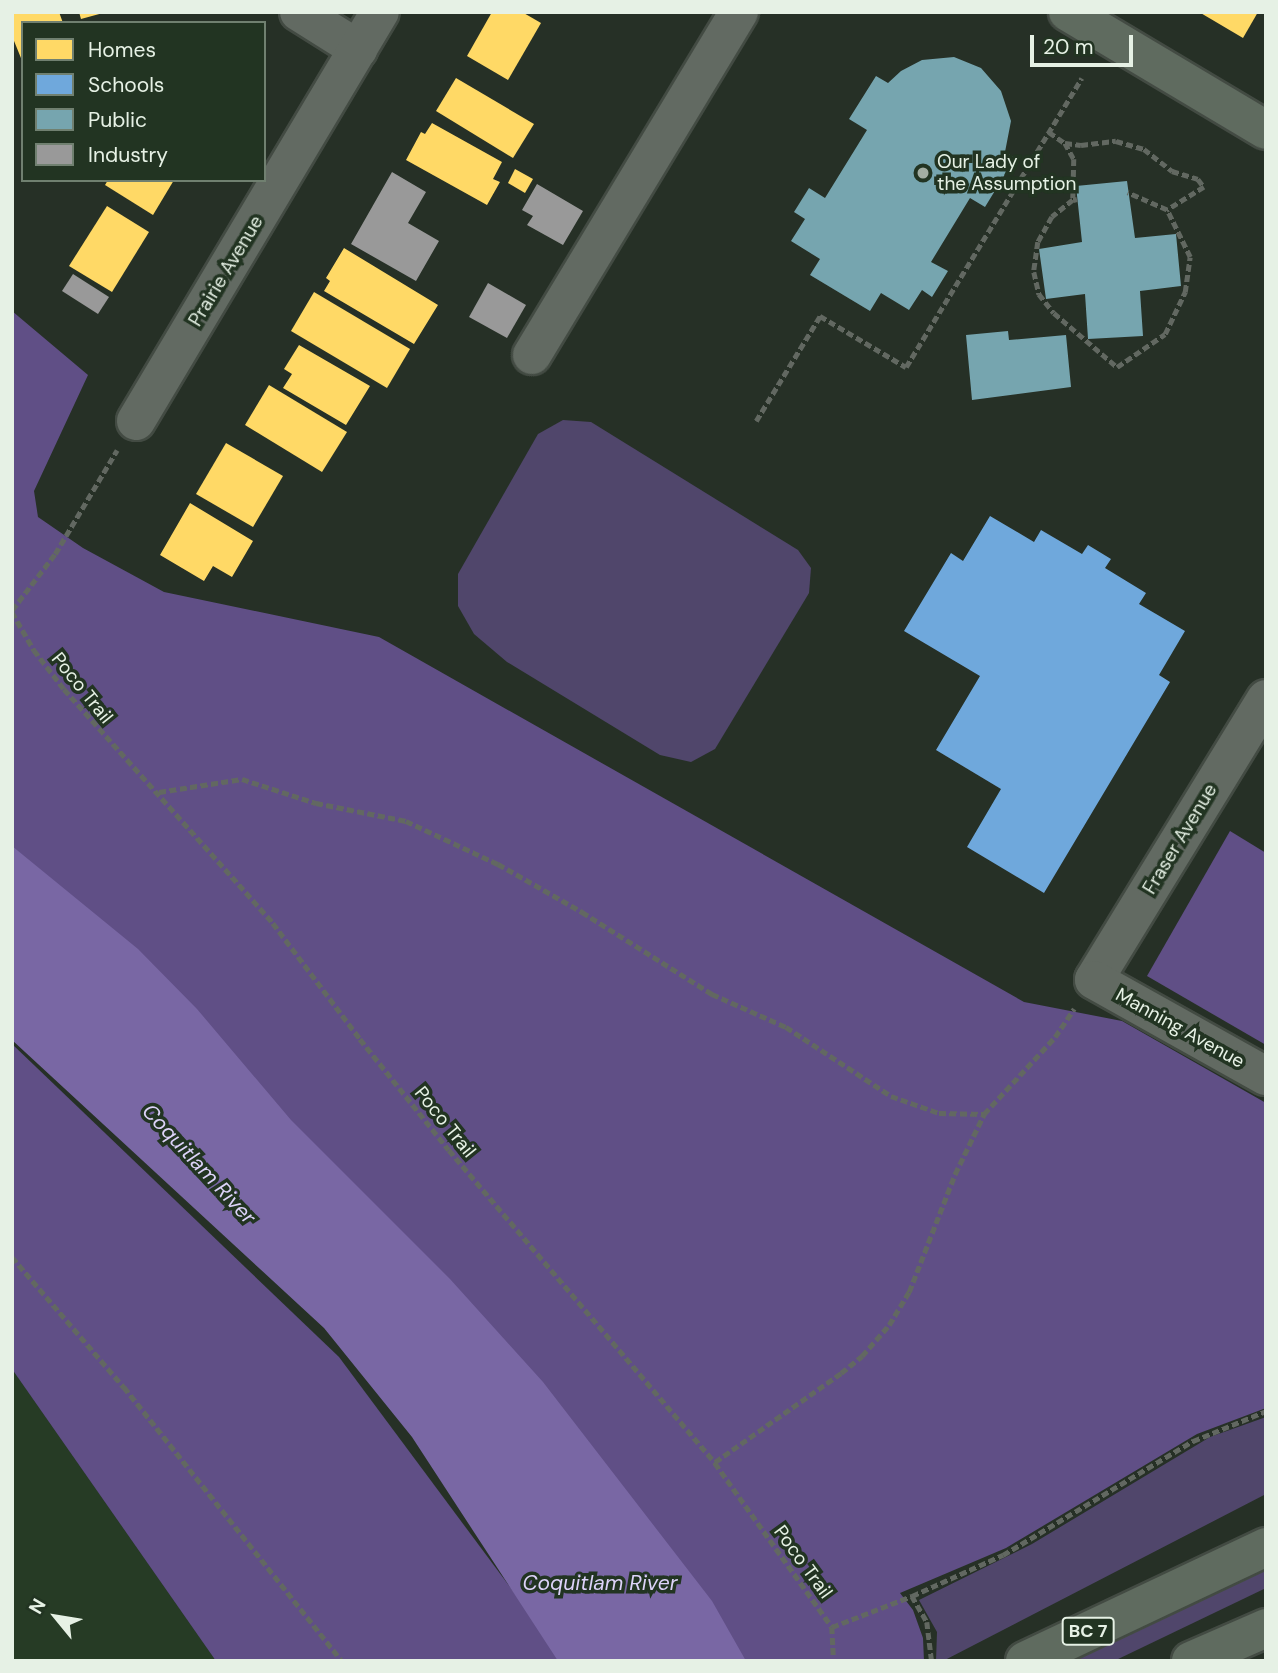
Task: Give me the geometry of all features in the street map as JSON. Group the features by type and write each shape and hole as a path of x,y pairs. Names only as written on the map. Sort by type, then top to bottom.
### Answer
{"main road":[{"path":"1080,15 1266,130"},
{"name":"BC 7","path":"1025,1661 1266,1547"},
{"path":"1191,1661 1266,1628"}],"street":[{"path":"299,12 359,49"},
{"name":"Prairie Avenue","path":"136,421 380,12"},
{"path":"531,355 739,12"},
{"name":"Fraser Avenue","path":"1094,980 1266,699"},
{"name":"Manning Avenue","path":"1094,980 1266,1076"}],"path":[{"path":"756,421 820,316 906,367 1082,78"},
{"path":"1049,132 1065,143 1074,159 1075,200 1052,216 1038,242 1034,272 1040,294 1054,313 1117,367 1165,334 1185,292 1190,257 1167,210 1141,195 1128,192"},
{"path":"1065,143 1081,145 1116,141 1144,149 1172,171 1198,179 1204,187 1167,210"},
{"path":"12,611 55,554 136,421"},
{"name":"Poco Trail","path":"12,611 34,650 64,690 122,758 158,792 273,923 360,1039 449,1150 715,1463 832,1627 834,1661"},
{"path":"158,792 242,779 316,803 406,821 498,864 582,912 712,994 786,1027 891,1096 939,1113 984,1114"},
{"path":"715,1463 841,1373 862,1356 889,1325 909,1293 955,1174 984,1114 1055,1037 1094,980"},
{"path":"12,1257 124,1387 342,1661"},
{"path":"832,1627 912,1596 1003,1555 1193,1441 1266,1411"},
{"path":"912,1596 927,1622 932,1661"}],"shaded area":[{"path":"12,311 88,375 34,491 38,517 83,548 164,592 379,637 1024,1002 1122,1021 1266,1103 1266,1408 1197,1434 1006,1548 900,1593 913,1610 923,1638 924,1661 720,1661 12,876"},
{"path":"563,420 591,422 798,550 811,568 809,593 715,749 691,762 660,755 507,662 474,634 458,606 458,574 538,434"},
{"path":"1230,831 1266,853 1266,1045 1147,976"},
{"path":"12,1044 339,1357 565,1661 216,1661 12,1369"},
{"path":"12,1369 216,1661 12,1661"},
{"path":"1266,1417 1266,1494 943,1661 936,1661 937,1632 919,1600 1032,1544 1210,1437"},
{"path":"1266,1567 1266,1588 1114,1661 1067,1661"}],"water":[{"name":"Coquitlam River","path":"12,846 138,949 197,1009 291,1120 450,1279 543,1382 712,1601 746,1661 558,1661 412,1437 324,1328 12,1040"}],"building: Homes":[{"path":"12,12 59,12 62,21 21,21 21,58 12,36"},
{"path":"79,12 103,12 103,13 81,19"},
{"path":"492,12 522,12 541,23 508,80 467,56"},
{"path":"1199,12 1258,12 1243,38"},
{"path":"456,78 534,124 513,158 436,111"},
{"path":"432,123 502,162 493,179 500,182 487,205 406,160 421,132 425,134"},
{"path":"515,169 533,179 525,193 508,183"},
{"path":"107,182 173,182 153,215 105,185"},
{"path":"107,206 149,232 112,292 69,266"},
{"path":"344,248 438,305 414,344 324,291 330,281 326,278"},
{"path":"314,292 410,349 387,388 291,331"},
{"path":"299,345 370,386 346,425 283,388 292,374 284,369"},
{"path":"269,385 347,432 322,472 245,425"},
{"path":"226,443 283,476 253,527 196,494"},
{"path":"190,503 253,541 232,577 213,566 204,581 160,555"}],"building: Schools":[{"path":"990,516 1034,542 1041,530 1082,554 1088,545 1111,559 1105,568 1146,593 1139,604 1185,631 1159,675 1170,682 1044,893 967,847 1001,789 936,750 980,676 904,631 951,553 963,561"}],"building: Public":[{"name":"Our Lady of the Assumption","path":"954,57 981,68 1001,91 1011,121 1005,152 1015,158 985,207 970,198 931,262 948,271 932,297 922,290 909,310 881,293 870,311 810,275 820,259 791,241 805,219 794,212 809,188 825,198 867,130 849,119 876,76 888,83 901,71 922,60"},
{"path":"1127,181 1135,238 1176,234 1181,286 1140,291 1143,336 1088,339 1085,294 1046,299 1039,249 1082,242 1076,186"},
{"path":"1008,331 1009,340 1066,335 1071,387 972,400 966,335"}],"building: Industry":[{"path":"392,172 426,192 408,223 439,241 416,281 351,244"},
{"path":"537,184 583,211 563,245 527,225 533,216 522,210"},
{"path":"73,274 109,297 98,314 62,291"},
{"path":"488,283 526,305 507,338 469,317"}],"place":[{"name":"Our Lady of the Assumption","path":"923,173"}]}
